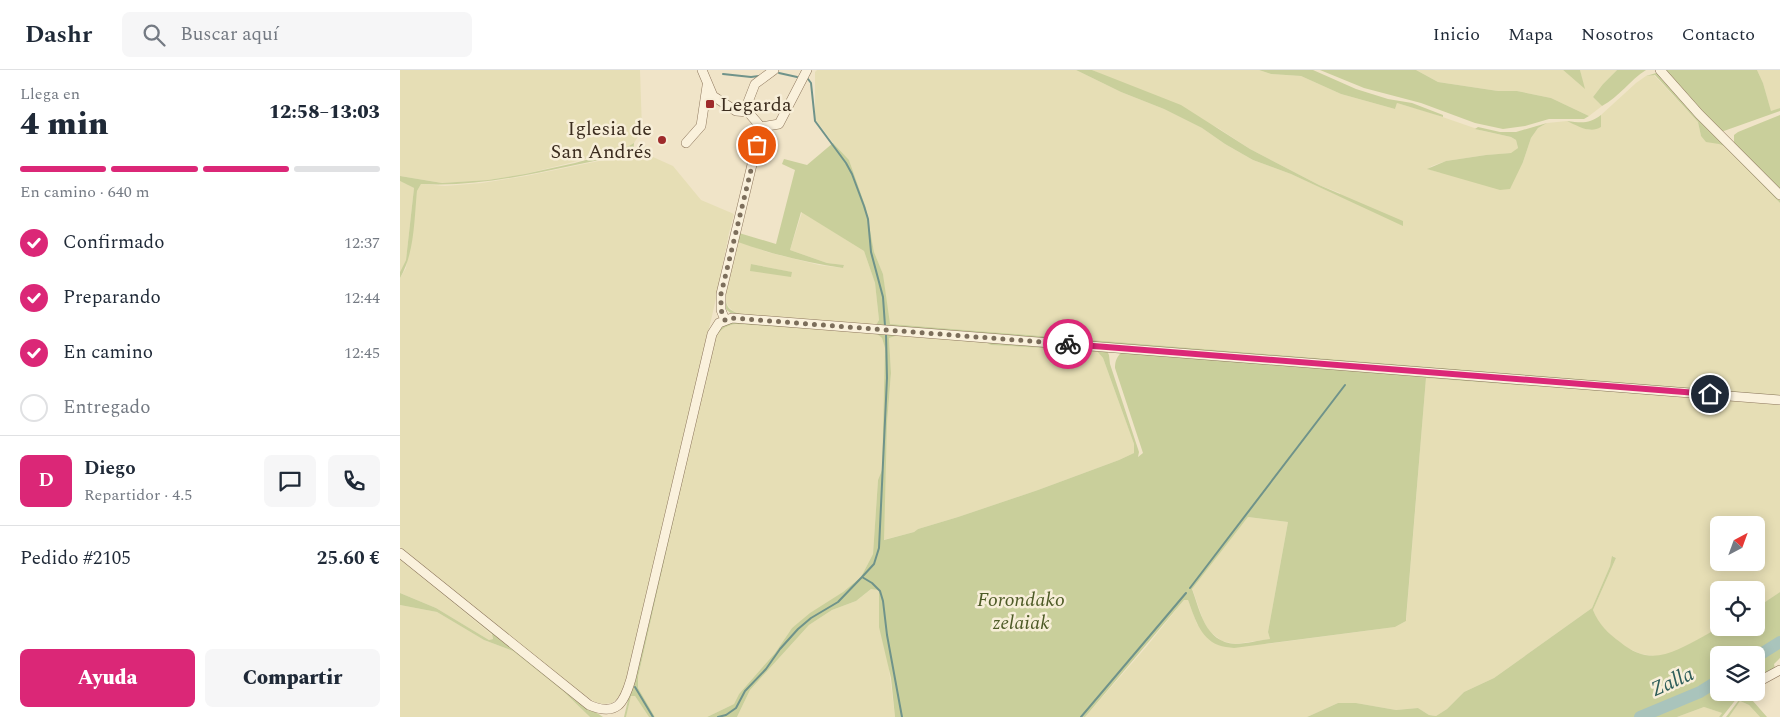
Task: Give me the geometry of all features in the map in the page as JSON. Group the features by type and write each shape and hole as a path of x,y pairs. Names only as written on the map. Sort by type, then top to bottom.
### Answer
{"street":[{"path":"702,70 713,96 736,111 748,112"},
{"path":"761,127 748,112 748,102 755,84 774,70"},
{"path":"761,127 779,124 786,114 806,70"},
{"path":"1660,70 1699,114 1780,195"},
{"path":"686,144 701,126 708,86"},
{"path":"725,320 721,310 721,294 761,127"},
{"path":"400,553 589,705 604,711 618,706 626,698 631,679 712,334 719,324 732,318 1780,400"},
{"path":"1765,678 1780,670"}],"shaded area":[{"path":"400,70 640,70 642,130 634,143 622,150 525,174 488,180 442,183 400,176"},
{"path":"817,70 1076,70 1202,128 1253,160 1291,174 1339,196 1340,193 1319,185 1250,149 1218,128 1092,70 1259,70 1271,74 1301,76 1341,94 1395,109 1397,103 1516,140 1518,148 1512,153 1446,161 1428,169 1441,173 1523,162 1531,138 1538,128 1547,123 1567,121 1589,130 1601,127 1601,115 1636,83 1646,76 1654,75 1698,122 1701,136 1724,146 1780,203 1780,395 889,324 883,274 874,252 866,208 849,160 815,119 815,72"},
{"path":"1416,70 1563,70 1584,88 1580,70 1617,70 1593,97 1602,106 1589,116 1551,98 1517,91 1498,91 1438,82"},
{"path":"1757,70 1780,70 1780,108 1771,112 1763,83"},
{"path":"633,154 653,157 673,166 701,200 734,214 626,685 621,695 612,703 603,704 595,702 577,690 400,547 400,278 406,268 417,191 421,184 445,186 482,183"},
{"path":"400,181 414,188 406,260 400,272"},
{"path":"802,212 864,251 875,283 879,320 876,325 741,314 733,311 728,306 725,297 738,241 767,252 819,265 843,268 844,265 827,263 790,250","holes":["751,264 791,272 751,271"]},
{"path":"736,324 876,333 882,338 885,347 882,470 878,480 873,554 861,577 792,628 775,653 739,694 734,704 707,717 655,717 638,688 638,677 714,341 718,332 726,326"},
{"path":"898,335 987,343 991,345 1097,351 1103,358 1134,444 1134,453 1038,490 918,529 914,532 883,540 887,423 891,373 889,337"},
{"path":"1426,378 1780,404 1780,592 1765,602 1765,581 1710,581 1710,633 1677,651 1660,657 1641,654 1625,647 1604,629 1597,619 1593,610 1616,558 1613,556 1592,608 1494,678 1464,692 1447,709 1436,716 1429,715 1418,708 1396,710 1356,703 1338,703 1307,717 1085,717 1184,600 1188,600 1197,624 1218,645 1267,644 1395,627 1406,621"},
{"path":"1248,517 1288,522 1268,632 1270,639 1235,644 1222,641 1209,631 1203,620 1192,588"},
{"path":"400,559 492,635 493,639 489,640 436,608 400,593"},
{"path":"871,589 879,589 895,717 737,717 750,690 809,625 832,610 856,601"},
{"path":"400,605 437,612 484,640 513,651 563,691 590,717 400,717"},
{"path":"631,696 635,696 649,717 626,717"},
{"path":"1740,701 1749,705 1760,717 1729,717"},
{"path":"1704,707 1722,713 1719,717 1677,717"}],"green space":[{"path":"1076,70 1092,70 1181,105 1250,149 1319,185 1403,221 1403,226 1291,174 1253,160 1202,128"},
{"path":"1259,70 1313,70 1356,89 1388,99 1412,103 1443,115 1443,117 1397,103 1395,109 1341,94 1301,76 1271,74"},
{"path":"1320,70 1416,70 1438,82 1498,91 1517,91 1551,98 1589,116 1584,119 1549,119 1525,126 1503,129 1475,123 1421,103 1364,88"},
{"path":"1563,70 1580,70 1585,89"},
{"path":"1617,70 1646,70 1602,106 1593,97"},
{"path":"1665,70 1757,70 1771,111 1780,108 1780,111 1721,132"},
{"path":"1656,73 1661,75 1714,134 1780,200 1780,203 1724,146 1706,142 1701,136 1698,122 1655,75 1646,76"},
{"path":"1601,115 1601,127 1593,130 1584,129 1567,121 1585,122"},
{"path":"1780,115 1780,192 1737,149 1734,135"},
{"path":"1547,123 1538,128 1531,138 1523,162 1510,189 1500,190 1427,169 1446,161 1511,153 1518,148 1516,140 1511,137 1475,129 1478,127 1500,132 1516,132"},
{"path":"634,143 633,154 528,175 475,183 421,184 417,191 409,258 400,278 400,272 406,260 414,188 400,181 400,176 442,183 488,180 575,163 622,150"},
{"path":"833,143 849,160 866,208 874,252 883,274 890,324 1780,395 1780,397 732,314 726,309 723,299 728,270 739,233 776,244 795,170 782,164 784,159 807,165","holes":["801,212 864,251 875,283 879,320 876,325 741,314 732,311 726,302 728,278 738,242 790,258 843,268 844,265 827,263 790,250"]},
{"path":"751,264 792,272 791,277 750,271"},
{"name":"Forondako zelaiak","path":"737,321 1107,351 1139,452 1138,457 1143,453 1115,368 1115,363 1123,351 1696,398 1426,378 1406,621 1395,627 1234,648 1224,647 1212,642 1202,632 1188,600 1184,600 1085,717 895,717 891,678 879,627 879,590 871,589 856,601 832,610 809,625 750,690 737,717 707,717 734,704 739,694 775,653 792,628 861,577 873,554 878,480 882,470 885,348 882,338 876,333 736,324 725,327 714,341 638,677 638,688 655,717 649,717 635,696 631,696 626,717 624,717 714,336 721,326","holes":["898,335 987,343 991,345 1097,351 1103,358 1134,444 1134,453 1038,490 918,529 914,532 884,540 887,423 891,373 889,338","1248,517 1288,522 1268,632 1270,639 1235,644 1225,642 1210,632 1201,616 1192,589"]},
{"path":"400,556 579,701 603,717 590,717 563,691 513,651 484,640 437,612 400,605 400,593 436,608 489,640 493,639 492,634 400,559"},
{"path":"1612,556 1616,558 1593,610 1604,628 1616,639 1631,650 1652,656 1672,652 1710,633 1710,636 1765,636 1765,602 1780,592 1780,658 1774,664 1775,669 1765,674 1765,646 1710,646 1710,701 1735,701 1722,717 1719,717 1722,713 1704,707 1677,717 1307,717 1338,703 1356,703 1396,710 1418,708 1429,715 1436,716 1447,709 1464,692 1494,678 1592,608 1610,566"},
{"path":"1738,701 1740,701 1729,717 1726,717"},
{"path":"1740,701 1753,701 1767,717 1760,717 1749,705"}],"waterway":[{"path":"779,73 797,77"},
{"path":"723,74 759,76"},
{"path":"808,79 811,83 815,121 846,163 864,206 868,219 871,252 883,297 885,326"},
{"path":"886,334 887,378 879,548 874,564 862,577 880,591 883,601 887,635 902,717"},
{"path":"1190,588 1345,385"},
{"path":"718,717 726,715 736,708 745,691 766,669 780,649 798,629 811,618 838,602 862,577"},
{"path":"1081,717 1186,593"},
{"name":"Zalla","path":"1765,651 1780,642"},
{"name":"Zalla","path":"1640,717 1700,692 1710,686"},
{"path":"635,687 653,717"}],"way so far":[{"path":"757,145 721,294 721,310 725,320 732,318 1068,344"}],"place":[{"name":"Legarda","path":"710,104"},
{"name":"Iglesia de San Andrés","path":"662,140"}],"route":[{"path":"1068,344 1710,394"}]}
